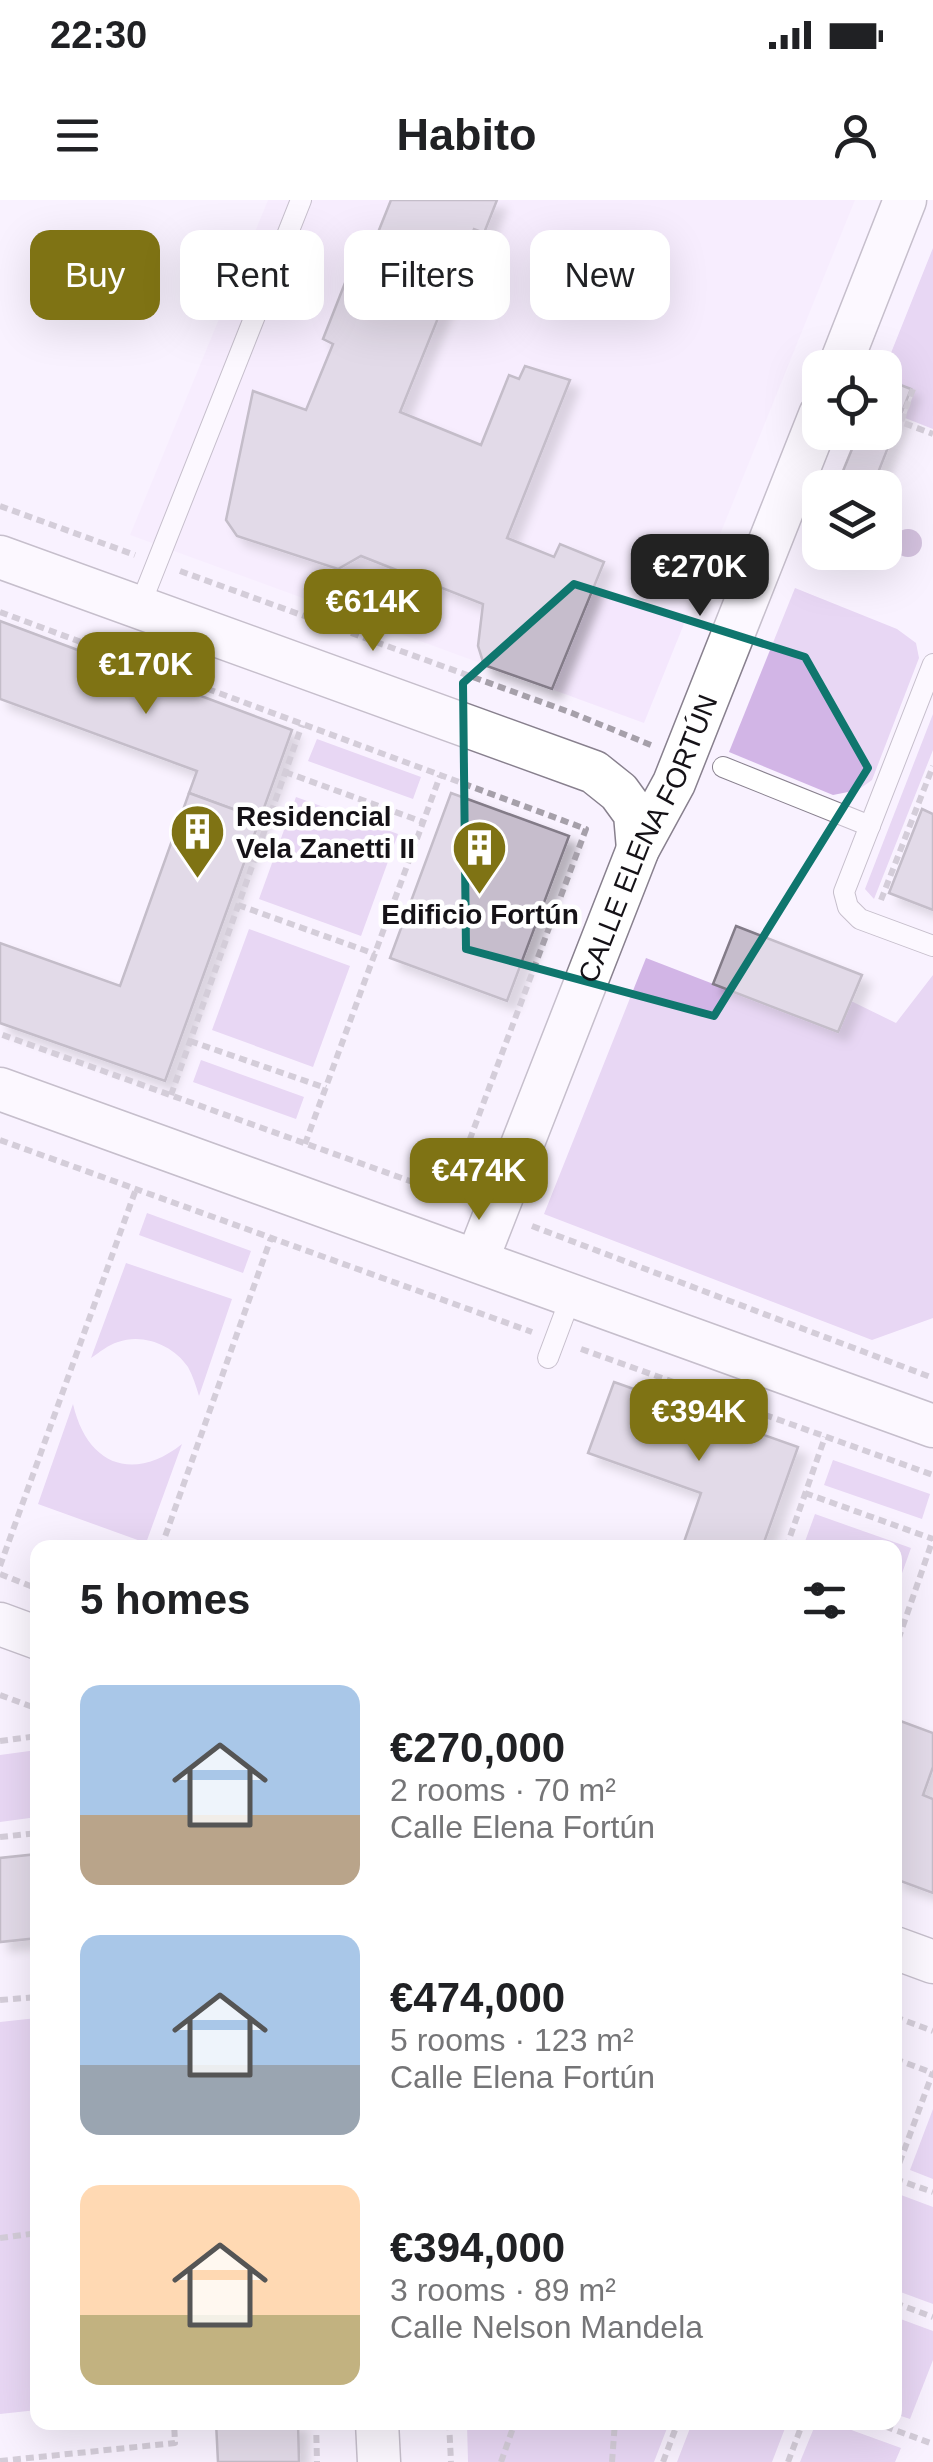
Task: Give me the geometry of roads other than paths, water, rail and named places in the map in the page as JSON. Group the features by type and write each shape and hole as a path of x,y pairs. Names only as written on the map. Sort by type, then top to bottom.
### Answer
{"street":[{"path":"846,350 905,200"},
{"name":"CALLE ELENA FORTÚN","path":"477,1260 638,849 674,783 806,450"},
{"path":"0,557 594,772 619,792 635,814 638,849"},
{"path":"0,1089 933,1426"},
{"path":"0,1624 30,1635"},
{"path":"902,1951 933,1962"},
{"path":"378,2430 379,2462"}],"lane":[{"path":"139,608 301,200"},
{"path":"933,664 844,892 848,907 860,919 933,946"},
{"path":"723,767 870,826"},
{"path":"551,1349 572,1294"}],"place":[{"name":"Residencial Vela Zanetti II","path":"197,881"},
{"name":"Edificio Fortún","path":"480,897"}]}
